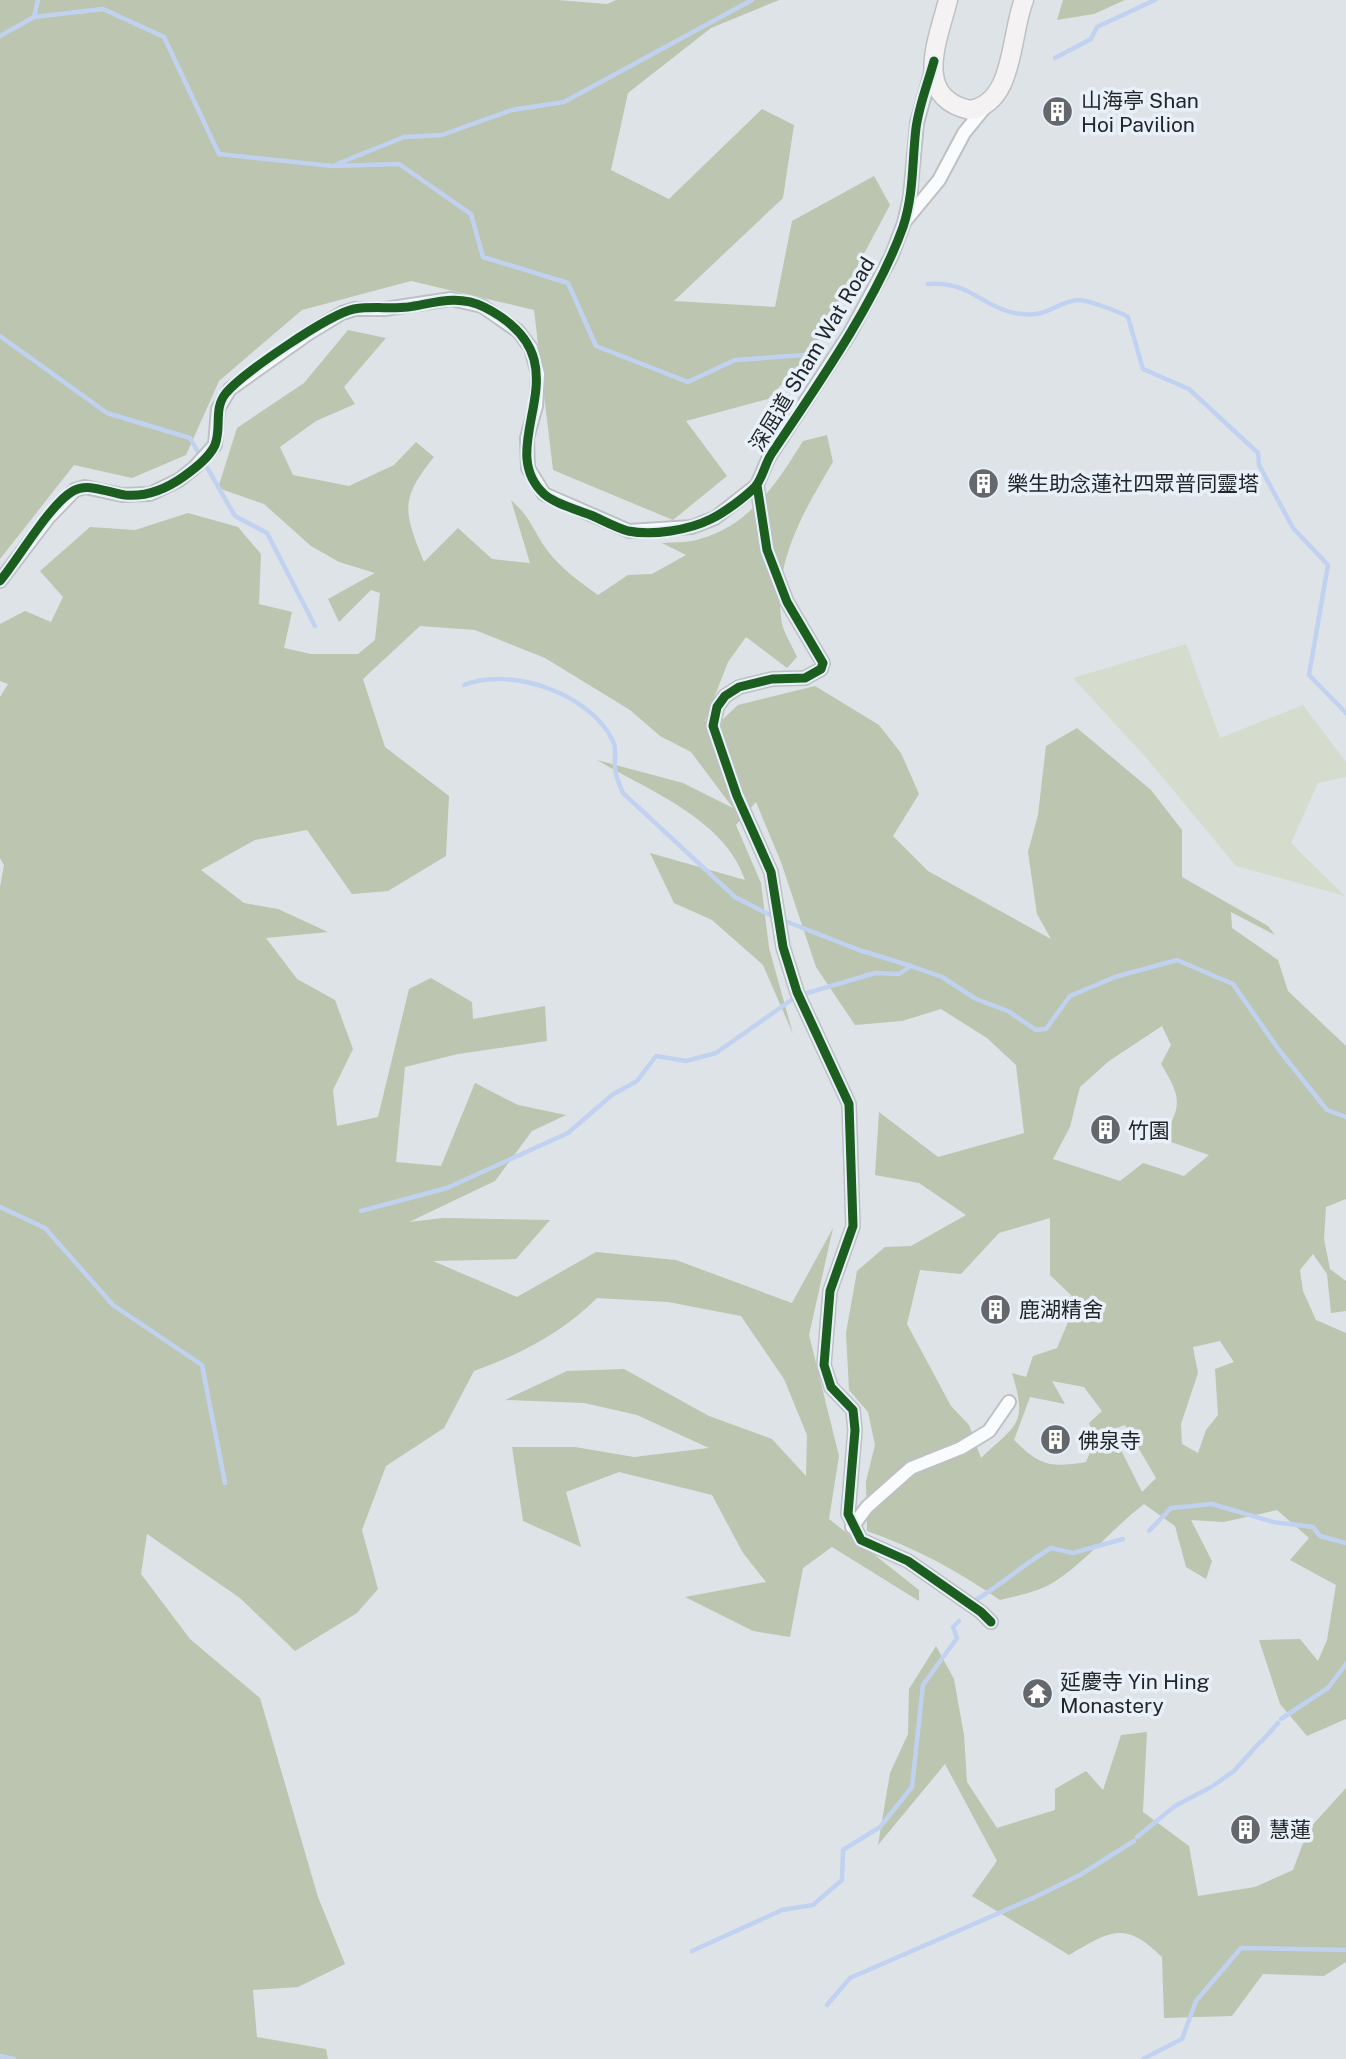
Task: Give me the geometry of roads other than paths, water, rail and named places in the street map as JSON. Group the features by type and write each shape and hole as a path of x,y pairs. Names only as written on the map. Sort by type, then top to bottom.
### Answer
{"main road":[{"path":"948,0 934,61 937,89 951,104 970,110 990,102"},
{"name":"深屈道 Sham Wat Road","path":"990,102 1004,78 1024,0"}],"street":[{"name":"深屈道 Sham Wat Road","path":"0,580 55,509 75,490 85,487 139,495 160,490 179,480 207,457 215,446 218,409 230,389 301,338 342,313 355,309 385,309 451,299 482,306 517,331 531,348 538,374 536,406 527,438 528,468 544,494 629,531 692,527 715,517 757,485 768,459 850,333 891,257 904,223 914,177 917,123 934,61"},
{"name":"深屈道 Sham Wat Road","path":"904,223 939,180 964,133 990,102"},
{"path":"757,485 767,550 787,602 823,663 821,669 805,678 772,679 739,687 725,696 717,707 713,726 737,796 771,872 783,947 797,992 849,1104 853,1226 830,1291 824,1365 831,1387 852,1410 855,1430 848,1514 852,1527 861,1539 908,1561 981,1612 991,1622"},
{"path":"852,1527 867,1507 911,1468 961,1448 989,1431 1009,1402"}],"waterway":[{"path":"34,17 38,0"},
{"path":"337,164 404,137 442,135 512,110 564,102 752,0"},
{"path":"1055,58 1091,39 1097,27 1155,0"},
{"path":"0,36 34,17 103,9 164,37 219,154 332,166 399,164 471,214 483,257 568,283 596,346 688,382 735,360 805,355"},
{"path":"928,284 955,286 1014,313 1042,313 1077,300 1103,306 1128,317 1143,369 1189,389 1258,453 1259,465 1293,528 1328,565 1309,675 1346,713"},
{"path":"0,336 107,413 190,438 235,516 267,533 315,626"},
{"path":"464,685 483,680 504,679 548,688 569,698 602,724 613,741 616,774 623,793 735,897 772,916 859,950 911,966"},
{"path":"361,1211 447,1188 568,1133 612,1095 637,1081 656,1056 686,1061 716,1053 797,996 875,973 899,974 911,966 942,977 976,999 1008,1011 1036,1030 1046,1029 1070,996 1115,977 1177,960 1233,984 1279,1050 1327,1110 1346,1117"},
{"path":"0,1207 45,1228 113,1305 202,1365 225,1483"},
{"path":"1149,1531 1171,1508 1212,1504 1273,1522 1313,1527 1320,1536 1346,1543"},
{"path":"976,1600 1051,1548 1073,1553 1123,1539"},
{"path":"692,1951 782,1910 813,1905 842,1880 843,1850 880,1827 912,1787 923,1685 957,1638 953,1627 959,1621"},
{"path":"1281,1719 1328,1688 1346,1664"},
{"path":"1262,1741 1278,1723"},
{"path":"1214,1785 1234,1771 1260,1742"},
{"path":"1137,1837 1175,1806 1211,1787"},
{"path":"827,2005 850,1978 1031,1899 1080,1875 1134,1841"},
{"path":"1143,2059 1182,2039 1196,2001 1241,1948 1346,1950"},
{"path":"0,2056 14,2059"}],"place":[{"name":"山海亭 Shan Hoi Pavilion","path":"1058,112"},
{"name":"樂生助念蓮社四眾普同靈塔","path":"984,483"},
{"name":"竹園","path":"1105,1130"},
{"name":"鹿湖精舍","path":"996,1309"},
{"name":"佛泉寺","path":"1055,1440"},
{"name":"延慶寺 Yin Hing Monastery","path":"1037,1693"},
{"name":"慧蓮","path":"1246,1829"}]}
